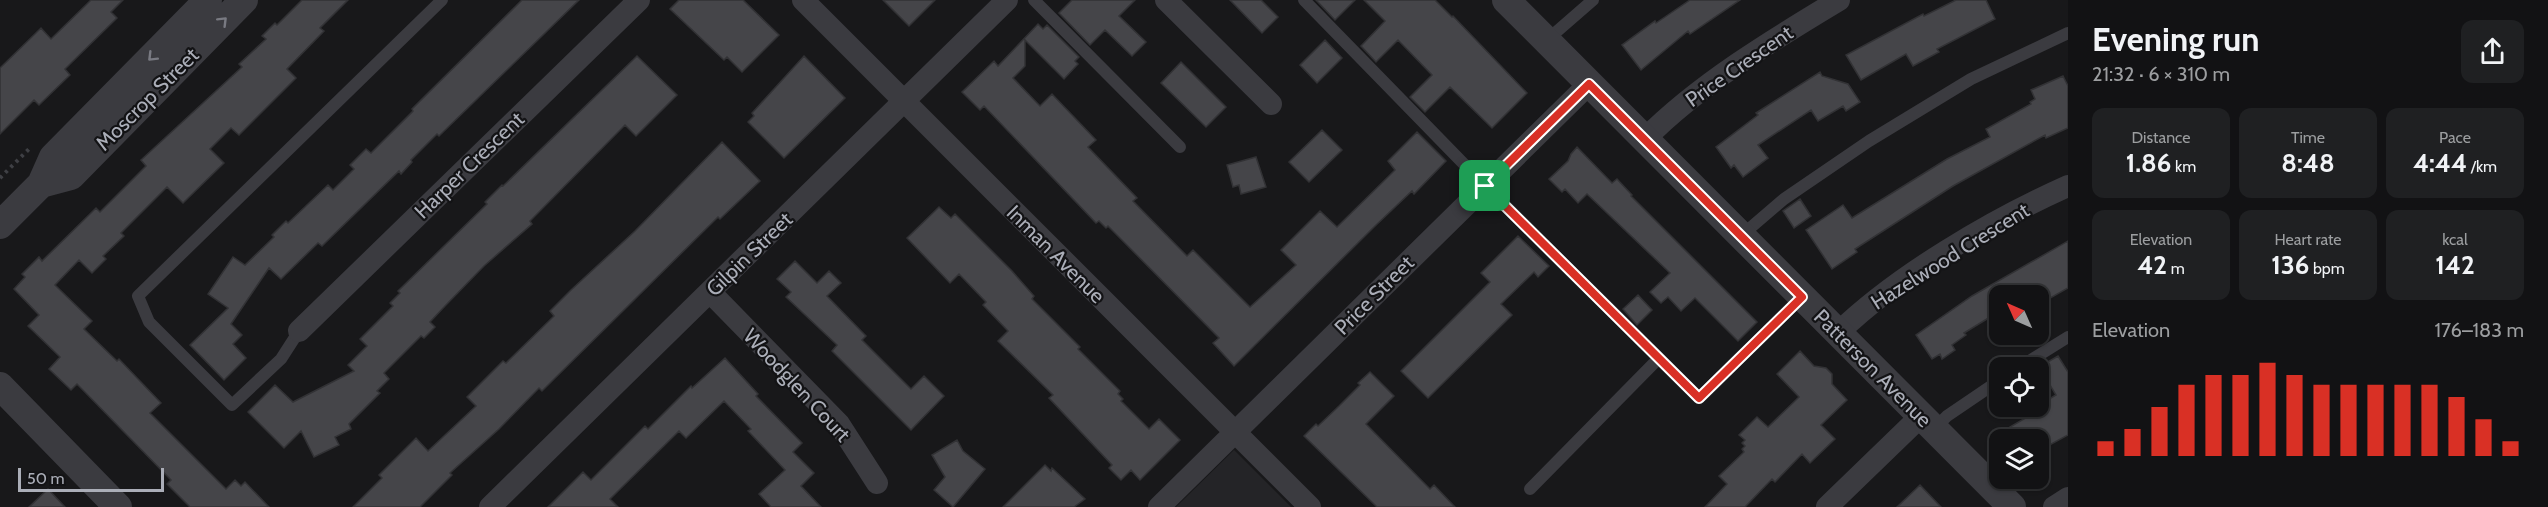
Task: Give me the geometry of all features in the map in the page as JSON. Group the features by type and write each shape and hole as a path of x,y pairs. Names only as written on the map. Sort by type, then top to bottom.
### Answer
{"street":[{"name":"Moscrop Street","path":"0,225 41,184 53,157 208,0"},
{"name":"Moscrop Street","path":"41,184 71,176 244,0"},
{"name":"Harper Crescent","path":"299,331 639,0"},
{"name":"Inman Avenue","path":"803,0 1310,507"},
{"name":"Gilpin Street","path":"490,507 1007,0"},
{"path":"1166,0 1271,104"},
{"name":"Patterson Avenue","path":"1506,0 2012,507"},
{"name":"Price Crescent","path":"1645,139 1666,117 1737,65 1839,0"},
{"name":"Price Street","path":"1159,507 1589,84"},
{"name":"Hazelwood Crescent","path":"1839,333 1860,312 1908,278 1983,230 2068,186"},
{"name":"Woodglen Court","path":"710,292 839,424 877,483"},
{"path":"0,386 118,507"},
{"path":"1827,507 1928,423"},
{"path":"2054,507 2068,498"}],"lane":[{"path":"299,331 281,359 232,405 148,322 138,296 442,0"},
{"path":"1034,0 1180,147"},
{"path":"1304,0 1485,186 1699,398 1802,297"},
{"path":"1546,40 1593,0"},
{"path":"1742,235 1784,199 1869,141 1971,80 2068,33"},
{"path":"2036,357 2068,337"},
{"path":"1530,489 1659,358"},
{"path":"1928,423 1947,416 1989,387"}],"shaded area":[{"path":"1234,450 1291,507 1176,507"}],"building":[{"path":"91,0 123,0 111,12 117,18 65,69 70,75 39,105 34,100 0,134 0,68 41,28 51,39"},
{"path":"302,0 348,0 320,28 324,31 287,69 296,78 239,135 231,128 210,149 224,163 183,203 167,187 121,233 124,236 103,256 106,259 92,273 79,260 55,285 92,321 84,329 117,361 119,359 161,403 150,413 226,489 235,480 241,486 245,482 269,507 190,507 167,484 171,480 77,384 71,390 49,369 60,357 28,326 39,315 14,289 25,277 22,274 39,257 42,261 96,208 100,212 146,166 141,160 242,67 239,64 266,39 262,36 275,23 277,25"},
{"path":"522,0 579,0 439,136 437,134 411,160 412,162 401,174 399,171 322,246 318,243 281,279 269,268 231,324 242,335 233,344 246,358 224,380 190,345 228,308 208,294 233,257 245,265 274,237 272,235 286,221 288,223 328,185 333,190 354,169 350,165 366,149 371,153"},
{"path":"679,0 743,0 779,35 742,72 727,57 724,60 670,9"},
{"path":"883,0 935,0 909,26"},
{"path":"1072,0 1135,0 1119,16 1146,42 1132,56 1105,30 1090,45 1059,13"},
{"path":"1230,0 1261,0 1278,17 1262,33"},
{"path":"1316,0 1355,0 1335,20"},
{"path":"1364,0 1435,0 1527,93 1492,128 1450,87 1425,112 1410,97 1432,75 1398,40 1376,62 1361,46 1385,21"},
{"path":"1690,0 1740,0 1690,34 1688,31 1641,70 1622,45 1655,21 1656,23"},
{"path":"1956,0 1986,0 1995,19 1937,49 1939,52 1913,66 1906,54 1861,80 1846,55 1923,14 1924,16"},
{"path":"1038,24 1043,29 1047,25 1079,57 1075,61 1078,64 1064,79 1025,40 1025,66 1013,78 1040,106 1052,94 1096,140 1088,147 1137,198 1133,201 1187,256 1193,250 1250,307 1296,265 1281,250 1320,211 1337,227 1395,170 1388,161 1417,132 1446,161 1414,194 1412,191 1374,227 1234,366 1213,343 1219,338 1108,226 1106,228 1099,221 1096,223 984,106 980,110 962,92 994,61 998,66"},
{"path":"1325,40 1342,58 1317,83 1300,65"},
{"path":"637,56 677,95 636,136 625,125 530,221 532,224 484,266 445,306 430,322 435,327 424,338 421,336 384,373 389,379 377,391 380,393 349,424 351,429 335,437 339,445 314,457 301,431 284,448 248,412 275,385 293,402 354,371 348,365 367,346 360,339 393,306 390,303 400,293 398,291 487,204 485,202 502,185"},
{"path":"804,56 845,98 784,158 748,122 754,116 752,113"},
{"path":"1181,62 1226,107 1206,127 1161,83"},
{"path":"1820,72 1822,76 1848,84 1860,102 1846,111 1843,106 1818,121 1811,110 1758,145 1768,158 1743,177 1734,165 1731,168 1716,147 1758,115 1756,113"},
{"path":"2063,76 2068,86 2068,128 2046,138 2045,135 1953,186 1855,249 1857,252 1832,269 1806,230 1843,205 1852,218 1947,159 1990,137 1986,129 2031,104 2030,102 2035,99 2031,90"},
{"path":"1322,130 1342,150 1309,182 1289,162"},
{"path":"722,142 760,181 720,219 718,217 542,391 539,388 499,429 450,473 452,475 420,507 353,507 382,478 379,475 416,438 428,451 476,406 467,397 503,361 506,363 554,316 550,311 635,231"},
{"path":"1577,147 1612,183 1617,179 1631,196 1757,322 1738,341 1695,298 1681,311 1668,297 1661,303 1650,292 1670,273 1587,194 1578,203 1565,189 1562,192 1549,179 1568,161"},
{"path":"1256,157 1266,187 1241,194 1239,185 1233,187 1227,165"},
{"path":"1800,199 1811,216 1794,228 1783,211"},
{"path":"939,207 951,218 955,214 1012,271 1034,296 1032,299 1120,391 1118,394 1123,399 1121,401 1149,429 1159,419 1180,440 1140,480 1131,470 1121,480 1109,468 1112,465 1049,398 1053,395 998,341 1008,331 983,305 986,302 959,274 950,283 907,238"},
{"path":"1518,236 1549,266 1538,277 1534,272 1501,304 1512,315 1428,398 1401,371 1490,282 1481,273"},
{"path":"2068,241 2068,288 2049,299 2049,285 1991,285"},
{"path":"795,261 817,283 829,271 841,283 827,296 866,336 862,340 911,389 924,376 944,396 911,430 832,351 837,345 786,297 791,292 777,279"},
{"path":"1989,286 1989,318 1964,333 1966,335 1952,345 1955,350 1942,359 1940,354 1932,359 1916,335"},
{"path":"1638,295 1652,310 1637,325 1623,309"},
{"path":"1800,351 1814,366 1826,368 1832,374 1832,384 1847,400 1821,425 1835,439 1810,463 1802,454 1775,482 1772,479 1745,507 1705,507 1727,484 1719,476 1744,452 1742,449 1745,446 1742,443 1745,440 1739,435 1757,417 1768,427 1799,397 1777,374"},
{"path":"2058,356 2068,372 2068,435 2049,445 2049,429 2011,429 2010,427 2027,417 2049,417 2049,399 2056,395 2049,383 2049,361"},
{"path":"725,358 758,394 756,396 802,443 793,452 814,473 801,486 821,507 771,507 759,494 785,470 748,431 751,429 724,401 686,438 679,431 610,499 618,507 548,507 583,472 591,480 645,426 648,429 691,386 692,388"},
{"path":"1370,372 1394,396 1366,424 1430,489 1434,485 1455,507 1377,507 1304,436 1339,406"},
{"path":"957,440 963,451 985,469 953,507 934,490 945,477 932,455"},
{"path":"1045,465 1051,471 1052,468 1085,499 1074,507 1003,507"},
{"path":"1920,485 1941,507 1897,507"},
{"path":"48,489 65,507 29,507"}],"route":[{"path":"1589,84 1802,297 1699,398 1485,186 1589,84"}]}
